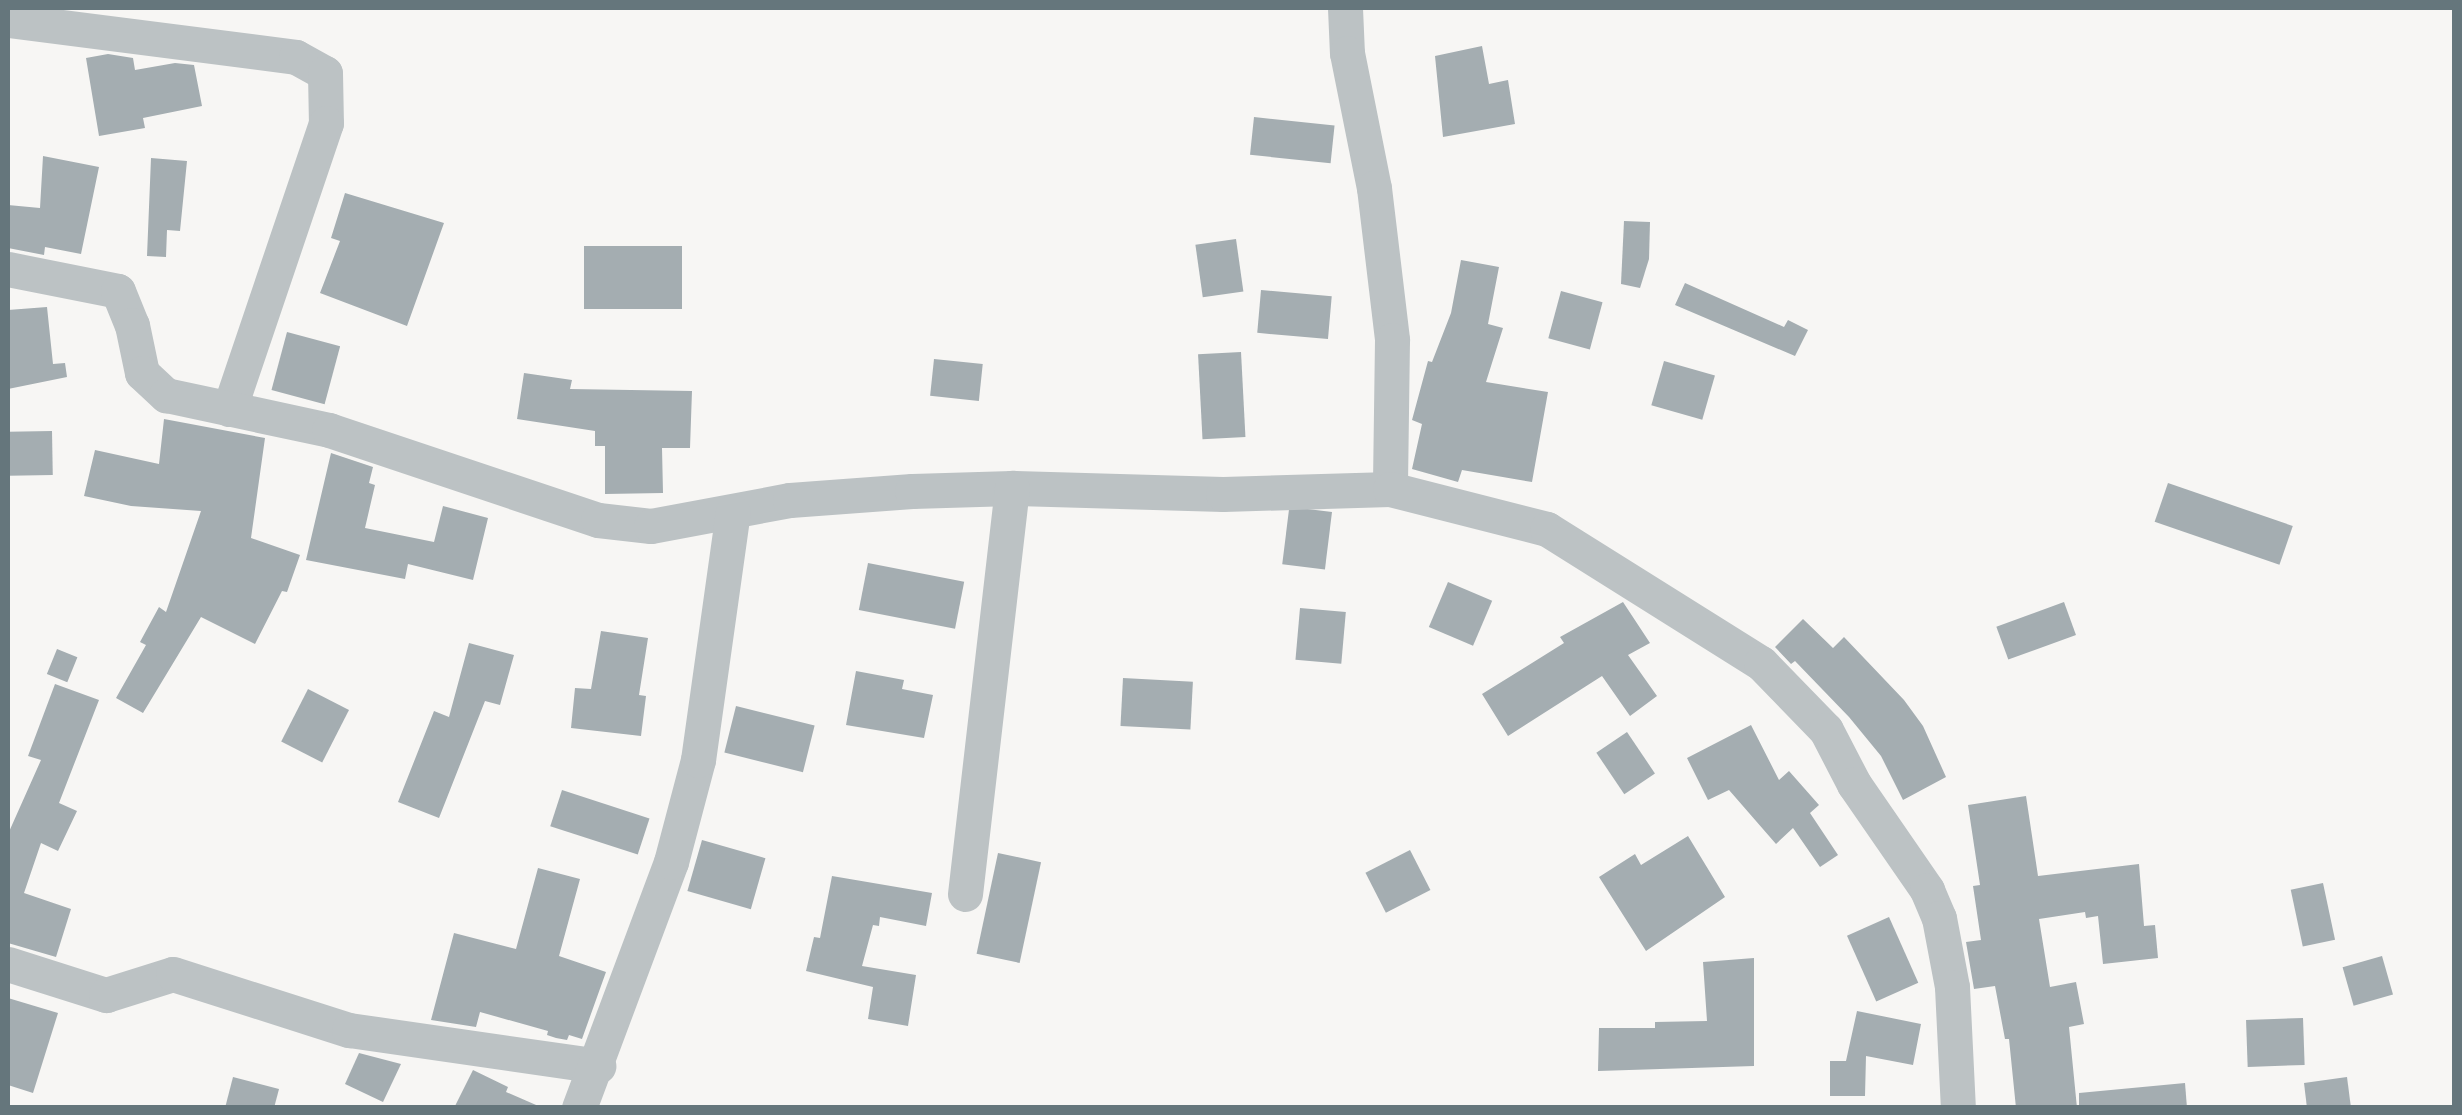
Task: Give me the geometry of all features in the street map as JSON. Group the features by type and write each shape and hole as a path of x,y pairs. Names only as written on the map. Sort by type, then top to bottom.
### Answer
{"street":[{"path":"1345,8 1347,54 1374,188 1392,340 1390,489"},
{"path":"8,20 296,57 325,72 326,123 229,408"},
{"path":"8,268 118,291 132,325 142,373 166,395 329,430 598,520 651,526 790,500 1012,488 1223,494 1390,489 1547,529 1696,618 1761,663 1826,730 1854,784 1927,890 1938,918 1952,987 1958,1108"},
{"path":"965,894 1012,488"},
{"path":"578,1108 598,1066 671,862 698,760 732,512"},
{"path":"8,964 106,995 172,974 350,1030 598,1066"}],"building":[{"path":"1482,46 1489,84 1508,80 1515,124 1443,137 1435,56"},
{"path":"108,54 133,58 135,70 175,63 194,65 202,106 143,118 145,128 99,136 86,58"},
{"path":"1254,117 1335,125 1331,163 1250,155"},
{"path":"43,156 99,167 81,254 45,247 44,255 8,248 8,205 40,208"},
{"path":"151,158 187,161 180,231 167,230 166,257 147,256"},
{"path":"345,193 444,223 407,326 320,293 340,241 331,238"},
{"path":"1624,221 1650,222 1649,259 1640,288 1621,284"},
{"path":"1236,239 1243,291 1203,297 1195,245"},
{"path":"584,246 682,246 682,309 584,309"},
{"path":"1461,260 1499,267 1488,324 1503,328 1486,382 1548,392 1532,482 1462,470 1458,482 1412,469 1422,424 1412,420 1428,361 1432,362 1451,313"},
{"path":"1685,283 1784,327 1788,320 1808,330 1795,356 1675,305"},
{"path":"1261,290 1332,296 1328,339 1257,333"},
{"path":"1561,291 1603,302 1590,349 1548,338"},
{"path":"47,307 53,364 65,363 67,377 8,389 8,310"},
{"path":"287,332 340,346 325,404 271,390"},
{"path":"1241,352 1245,437 1203,439 1198,354"},
{"path":"934,359 983,364 979,401 930,396"},
{"path":"1664,361 1715,376 1702,420 1651,405"},
{"path":"524,373 572,380 570,389 692,391 690,448 662,448 663,493 605,494 605,446 595,446 595,431 517,419"},
{"path":"164,419 265,438 251,538 300,555 287,592 282,591 255,644 201,617 143,713 116,698 146,645 140,642 159,607 166,612 201,511 131,506 84,496 95,450 159,464"},
{"path":"52,431 53,475 9,476 8,432"},
{"path":"331,453 373,467 369,483 375,485 365,528 434,542 443,506 488,518 473,580 408,564 405,579 306,560"},
{"path":"2168,483 2293,526 2279,565 2155,522"},
{"path":"1289,507 1332,512 1325,570 1282,564"},
{"path":"868,563 964,582 955,629 859,610"},
{"path":"1448,582 1492,601 1473,646 1429,627"},
{"path":"1623,602 1650,643 1628,655 1657,696 1630,716 1602,676 1508,736 1482,694 1564,643 1560,637"},
{"path":"2064,602 2076,635 2008,660 1996,627"},
{"path":"1300,608 1346,612 1341,664 1295,660"},
{"path":"1803,619 1833,648 1844,637 1904,700 1923,726 1946,777 1903,800 1881,756 1849,717 1795,661 1791,664 1775,647"},
{"path":"601,631 648,638 639,695 646,696 641,736 571,728 575,688 591,689"},
{"path":"469,643 514,655 500,705 485,701 439,818 398,802 434,711 449,717"},
{"path":"57,649 77,657 67,682 47,674"},
{"path":"856,671 904,680 902,689 933,695 924,738 846,725"},
{"path":"1123,678 1193,682 1190,730 1120,726"},
{"path":"55,684 99,700 59,803 77,811 58,851 41,843 24,893 71,909 56,957 8,943 8,834 41,760 28,756"},
{"path":"308,689 349,710 322,762 281,742"},
{"path":"736,706 815,726 803,772 724,753"},
{"path":"1751,725 1779,780 1789,771 1819,805 1810,813 1838,855 1820,867 1793,828 1776,844 1729,790 1708,800 1687,758"},
{"path":"1627,732 1655,773 1624,794 1596,753"},
{"path":"562,790 649,818 638,855 550,826"},
{"path":"2026,796 2038,876 2139,864 2144,926 2155,925 2158,958 2103,964 2098,916 2086,918 2085,912 2039,919 2050,987 2076,982 2084,1024 2069,1027 2077,1108 2016,1108 2009,1039 2005,1039 1995,986 1974,989 1966,942 1981,940 1973,886 1980,885 1968,805"},
{"path":"1688,836 1725,897 1646,951 1599,877 1635,854 1641,865"},
{"path":"702,840 765,858 751,909 687,891"},
{"path":"1410,850 1430,890 1386,913 1365,873"},
{"path":"998,853 1041,862 1020,963 977,954"},
{"path":"538,868 580,879 559,956 606,972 582,1039 569,1035 567,1040 556,1038 547,1035 548,1031 480,1012 476,1027 431,1020 454,933 516,949"},
{"path":"832,876 932,893 926,926 880,917 879,926 873,925 862,966 916,975 908,1026 868,1019 873,987 806,971 814,937 820,938"},
{"path":"2323,883 2335,940 2303,947 2291,890"},
{"path":"1889,917 1918,983 1876,1001 1847,936"},
{"path":"2382,956 2393,994 2354,1006 2343,967"},
{"path":"1754,958 1754,1066 1598,1071 1599,1028 1655,1028 1655,1022 1707,1021 1703,962"},
{"path":"8,998 58,1013 33,1093 8,1085"},
{"path":"1857,1011 1921,1024 1913,1065 1866,1056 1865,1096 1830,1096 1830,1061 1846,1061"},
{"path":"2303,1018 2305,1065 2248,1067 2246,1020"},
{"path":"359,1053 401,1064 383,1102 345,1084"},
{"path":"473,1070 508,1087 506,1092 543,1108 454,1108"},
{"path":"233,1077 279,1089 274,1108 225,1108"},
{"path":"2347,1077 2351,1108 2307,1108 2304,1083"},
{"path":"2185,1083 2187,1108 2079,1108 2079,1093"}]}
